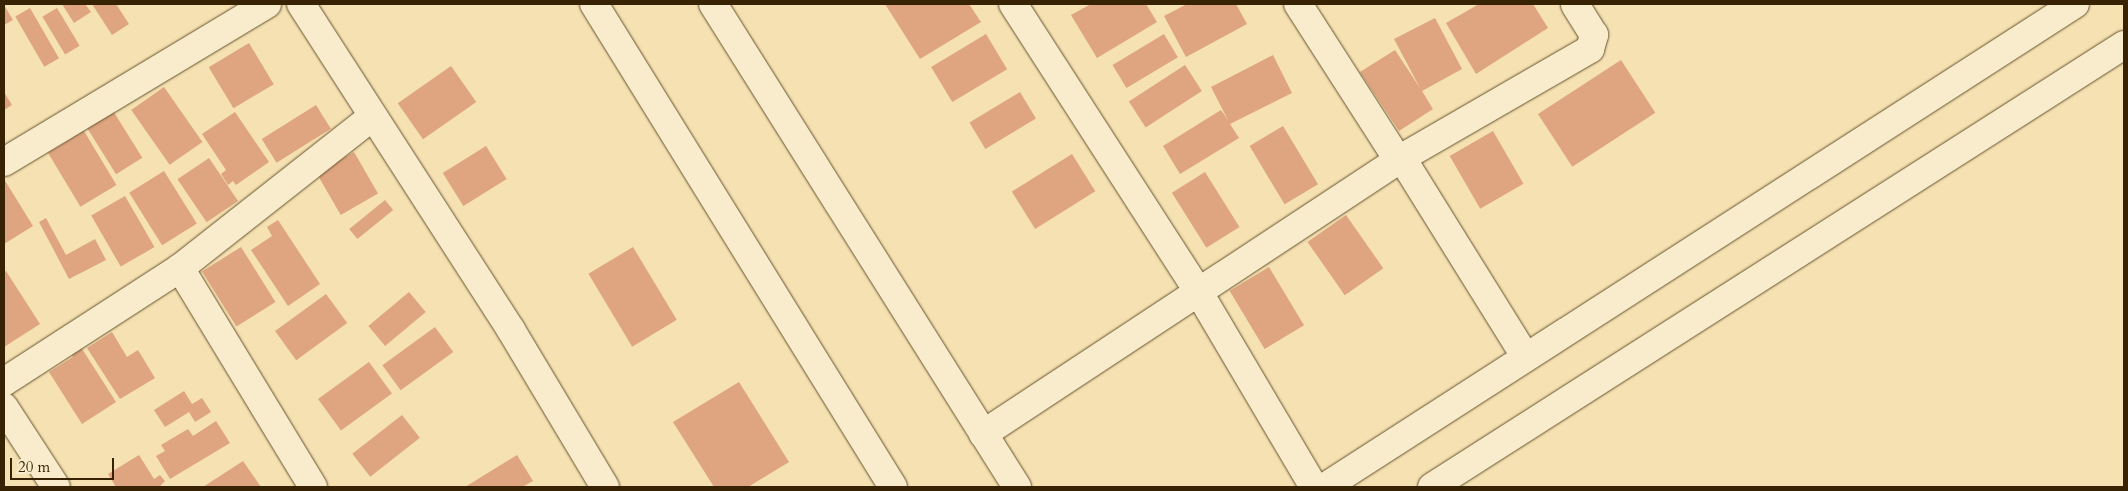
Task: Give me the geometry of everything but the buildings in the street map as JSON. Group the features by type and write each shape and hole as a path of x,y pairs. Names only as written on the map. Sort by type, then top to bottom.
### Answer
{"street":[{"path":"4,162 267,4"},
{"path":"301,4 372,117 511,330 605,487"},
{"path":"594,4 893,487"},
{"path":"713,4 1017,487"},
{"path":"1013,4 1198,291 1314,487"},
{"path":"1298,4 1401,160 1525,356"},
{"path":"983,434 1198,291 1401,160 1590,49 1594,36 1575,4"},
{"path":"1325,487 1525,356 2075,4"},
{"path":"1432,487 2124,45"},
{"path":"4,382 180,268 372,117"},
{"path":"180,268 313,487"},
{"path":"4,407 56,487"}]}
